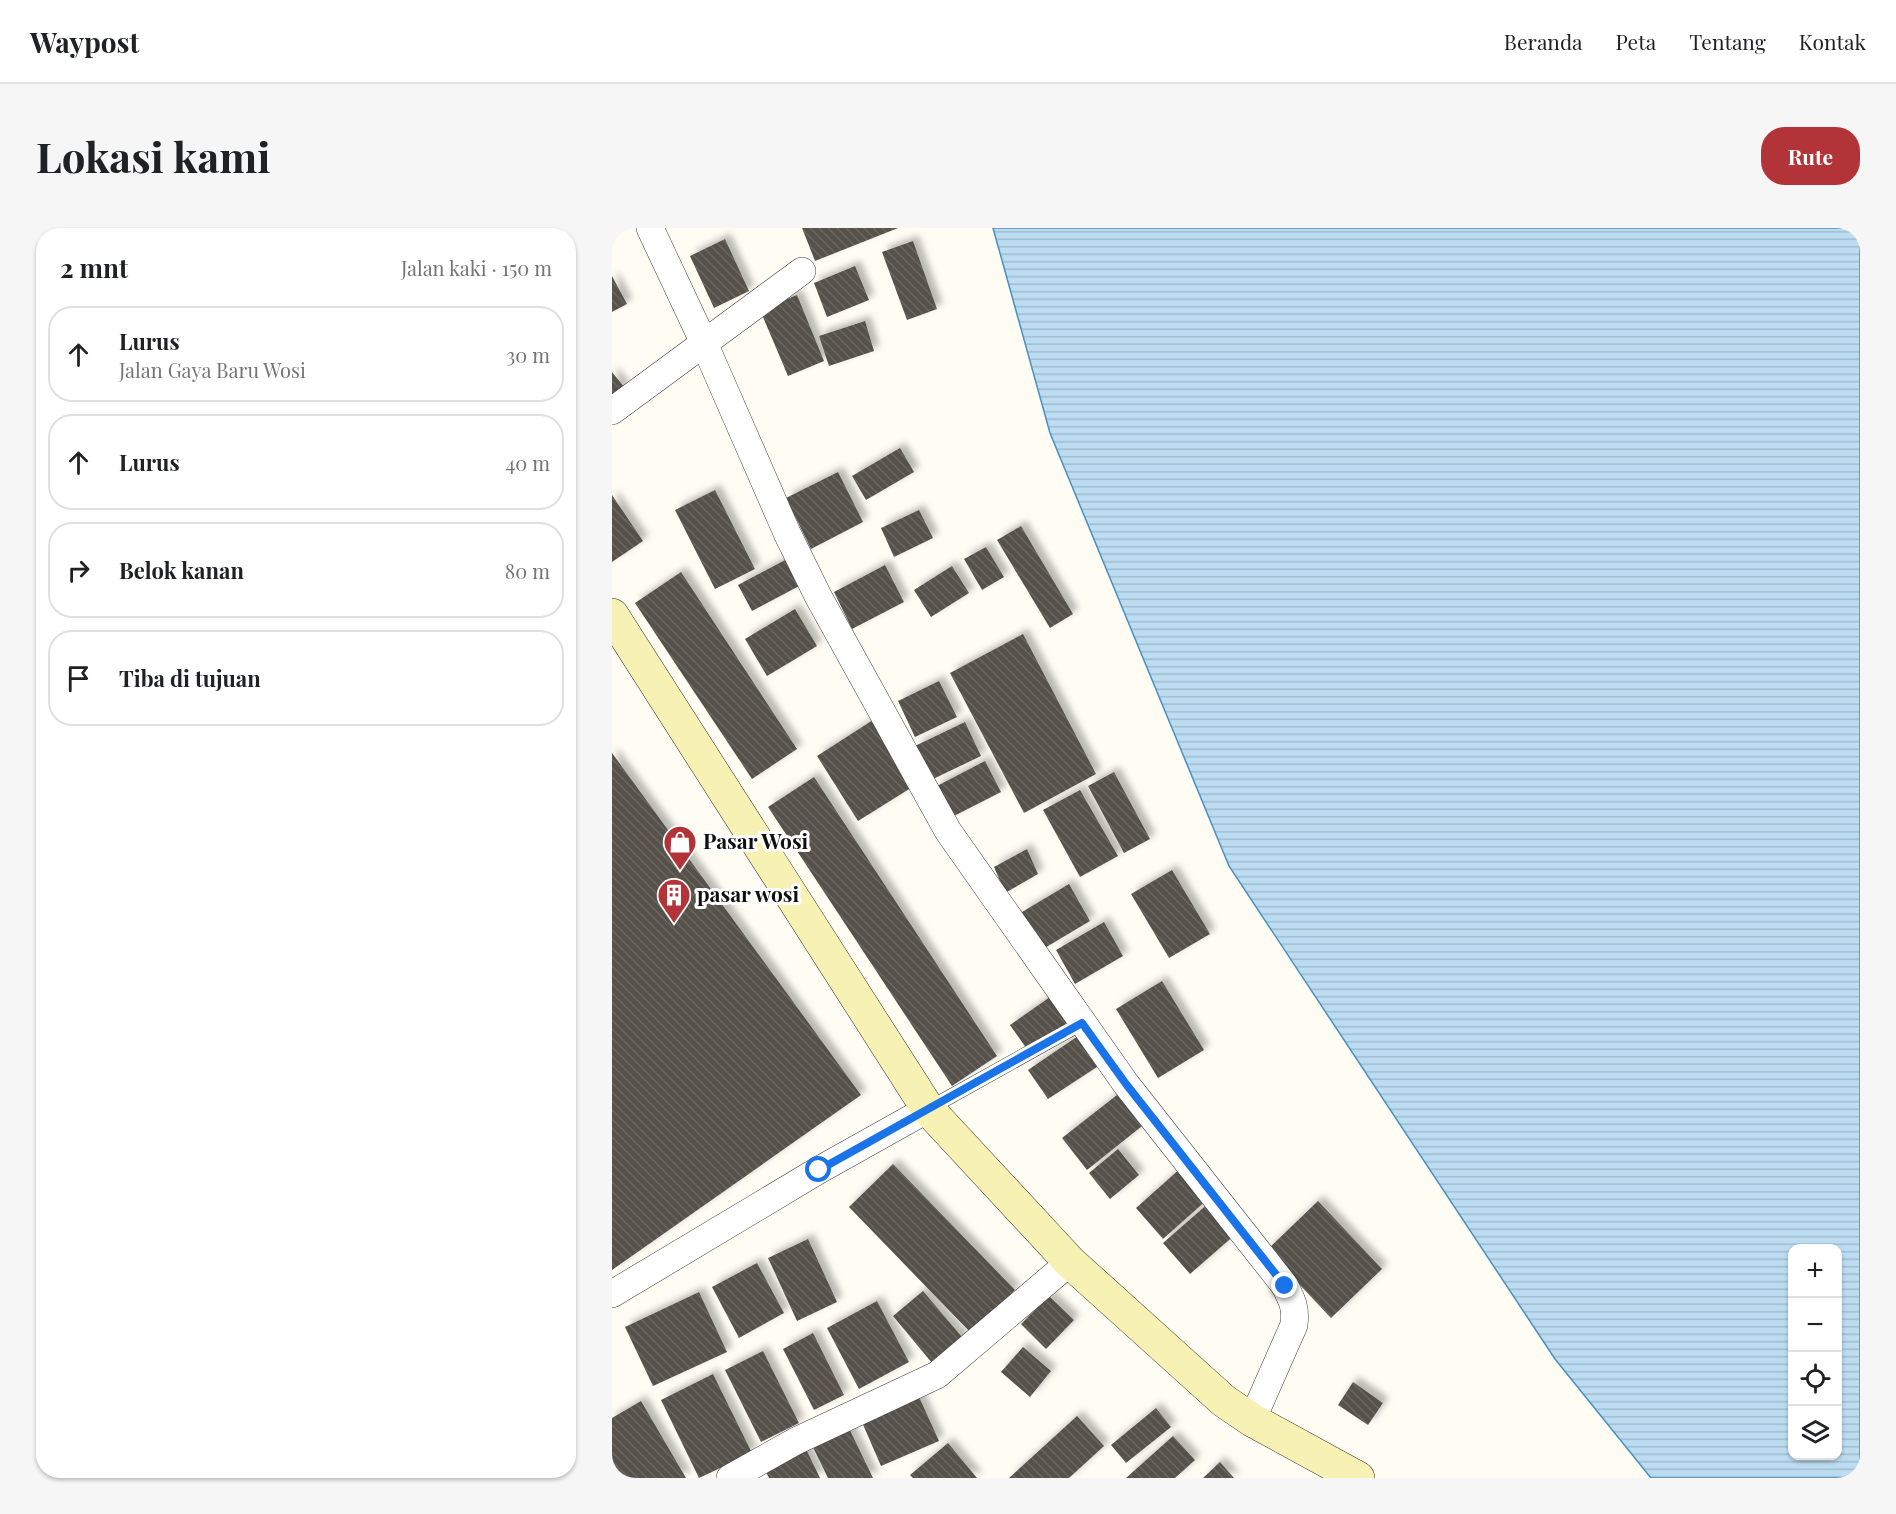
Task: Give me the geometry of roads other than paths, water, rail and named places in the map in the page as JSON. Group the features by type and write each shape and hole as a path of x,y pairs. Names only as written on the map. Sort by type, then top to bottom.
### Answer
{"street":[{"path":"650,228 704,343 787,533 818,596 948,831 1126,1084 1285,1286 1296,1311 1294,1325 1252,1420"},
{"path":"612,411 802,271"},
{"path":"612,615 928,1109 1070,1262 1224,1401 1252,1420 1358,1478"},
{"path":"612,1294 819,1170 928,1109"},
{"path":"730,1478 796,1441 937,1375 1070,1262"}],"lane":[{"path":"928,1109 1082,1023"}],"water":[{"path":"993,228 1860,228 1860,1478 1651,1478 1555,1359 1229,866 1050,433"}],"place":[{"name":"Pasar Wosi","path":"680,871"},
{"name":"pasar wosi","path":"674,924"}]}
